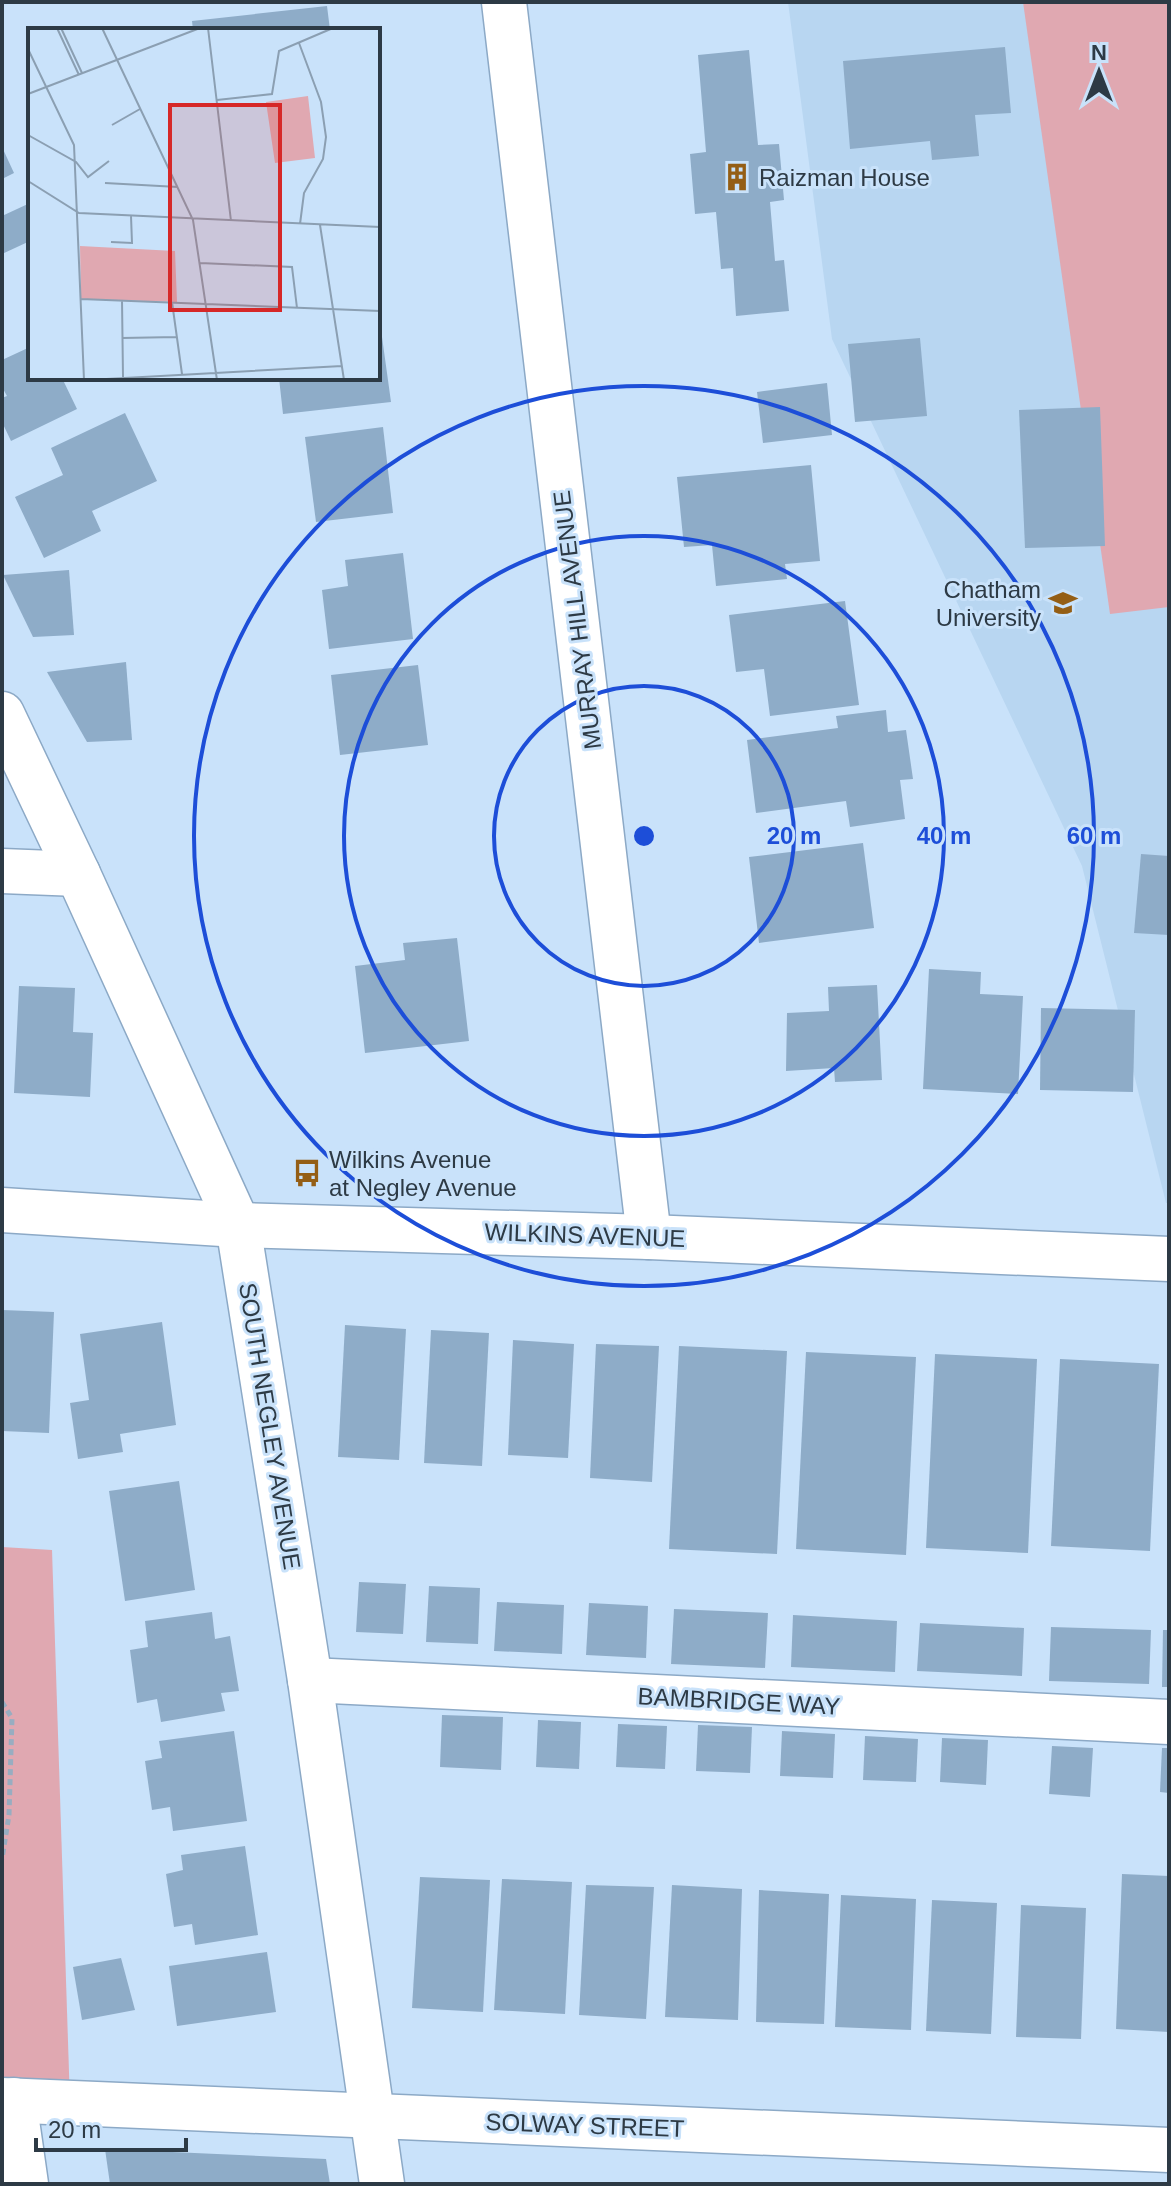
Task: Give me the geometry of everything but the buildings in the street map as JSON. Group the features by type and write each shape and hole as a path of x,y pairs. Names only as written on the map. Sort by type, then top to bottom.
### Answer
{"street":[{"name":"MURRAY HILL AVENUE","path":"504,2 649,1237"},
{"name":"SOUTH NEGLEY AVENUE","path":"2,714 238,1225 310,1680 382,2184"},
{"path":"2,871 78,874"},
{"name":"WILKINS AVENUE","path":"2,1210 238,1225 649,1237 1169,1259"},
{"name":"BAMBRIDGE WAY","path":"310,1680 1169,1722"},
{"path":"8,2100 26,2184"},
{"name":"SOLWAY STREET","path":"8,2100 1169,2150"}],"path":[{"path":"2,1702 12,1718 9,1815 2,1859"}],"shaded area":[{"name":"Chatham University","path":"788,2 1169,2 1169,1203 1166,1203 1082,866 832,339"},
{"path":"1023,2 1169,2 1169,607 1110,614"},
{"path":"2,1547 52,1550 70,2103 2,2100"}],"place":[{"name":"Raizman House","path":"737,177"},
{"name":"Chatham University","path":"1063,603"},
{"name":"Wilkins Avenue at Negley Avenue","path":"307,1173"}]}
